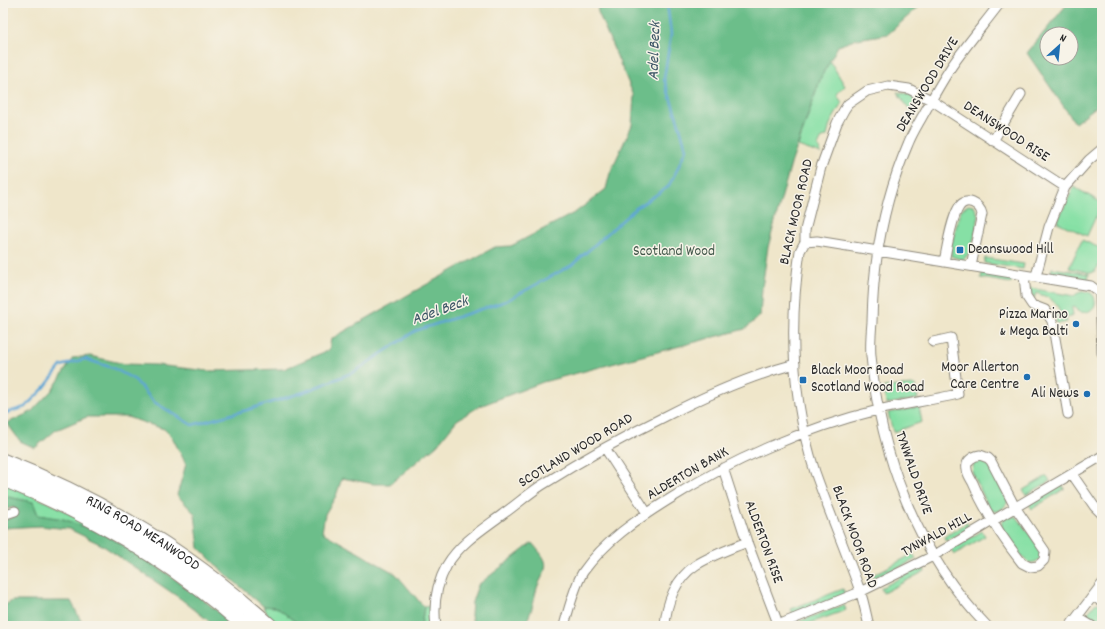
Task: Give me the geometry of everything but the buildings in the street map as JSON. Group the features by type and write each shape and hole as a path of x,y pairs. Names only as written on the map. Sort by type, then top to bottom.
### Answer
{"highway":[{"name":"RING ROAD MEANWOOD","path":"3,462 84,498 146,533 214,581 269,626"},
{"name":"RING ROAD MEANWOOD","path":"3,478 25,486 75,510 134,543 188,580 246,626"}],"street":[{"name":"DEANSWOOD DRIVE","path":"871,354 872,299 877,252 888,197 908,143 931,100 953,64 1000,3"},
{"name":"BLACK MOOR ROAD","path":"869,626 860,592 815,471 805,434 795,364 793,319 797,270 800,251 805,242 805,230 821,167 837,123 848,104 867,91 888,86 909,89 931,100"},
{"path":"993,141 1021,94"},
{"name":"DEANSWOOD RISE","path":"931,100 1065,187"},
{"path":"1036,276 1049,227 1065,187 1089,160 1102,149"},
{"path":"944,262 958,208 964,203 972,202 979,207 982,214 971,266"},
{"path":"805,242 817,241 1091,286 1101,290 1102,350"},
{"path":"1024,275 1026,296 1032,305 1045,310 1052,321 1068,414"},
{"name":"ALDERTON BANK","path":"564,626 569,607 582,574 603,548 647,513 723,468 765,449 838,422 878,410 958,394 951,338 934,342"},
{"name":"TYNWALD DRIVE","path":"871,354 878,410 892,464 916,525 944,573 975,614 987,626"},
{"name":"SCOTLAND WOOD ROAD","path":"436,626 435,606 438,585 448,564 466,542 541,486 624,437 694,402 775,369 795,364"},
{"path":"605,448 647,513"},
{"path":"980,455 991,461 1015,507 1043,548 1045,556 1041,563 1038,566 1030,567 1022,563 992,520 966,469 969,460 972,457 980,455"},
{"name":"TYNWALD HILL","path":"778,625 860,592 933,556 1102,456"},
{"name":"ALDERTON RISE","path":"723,468 747,542 778,625"},
{"path":"1072,474 1094,506 1102,514"},
{"path":"3,515 15,511"},
{"path":"665,626 666,614 672,596 684,577 695,566 747,542"},
{"path":"1070,626 1102,584"},
{"path":"1093,596 1102,602"},
{"path":"1078,617 1092,626"}],"green space":[{"name":"Scotland Wood","path":"597,3 923,3 888,34 857,39 838,46 821,77 790,167 768,247 762,288 760,316 745,329 543,382 480,406 457,420 437,445 390,484 374,484 342,478 336,496 325,514 322,532 396,574 424,607 421,626 301,626 276,607 263,606 222,571 199,548 195,514 177,495 186,464 172,437 164,429 127,417 87,417 56,430 35,448 20,441 7,423 31,412 53,389 73,358 90,356 125,364 157,365 208,371 284,369 329,350 331,339 495,247 511,246 576,212 606,189 610,173 632,125 634,96 598,12"},
{"path":"1068,3 1089,3 1102,8 1102,102 1075,123 1027,53 1039,38 1039,66 1079,66 1079,26 1049,26"},
{"path":"830,61 845,86 837,94 842,103 830,124 827,136 821,139 818,146 821,154 798,146 821,77"},
{"path":"897,92 913,96 915,98 918,104 913,114"},
{"path":"1074,187 1102,203 1087,236 1057,222"},
{"path":"968,205 974,206 979,216 971,251 963,260 951,256 951,246 961,210"},
{"path":"1082,240 1102,249 1100,263 1092,273 1069,268"},
{"path":"985,258 1024,264 1023,269 984,263"},
{"path":"1052,268 1089,274 1088,280 1051,274"},
{"path":"982,273 1012,278 1011,283 981,278"},
{"path":"1030,288 1074,296 1083,292 1089,292 1094,296 1095,304 1090,311 1087,312 1077,311 1075,306 1072,307 1073,316 1066,318 1067,322 1057,324 1055,314 1060,312 1054,302 1036,293 1034,298"},
{"path":"915,385 918,399 886,404 884,387"},
{"path":"919,407 922,422 893,432 888,413"},
{"path":"981,459 987,461 1008,501 1003,508 998,511 990,510 972,472 974,463"},
{"path":"1047,476 1050,481 1026,495 1023,490"},
{"path":"3,483 58,507 141,555 99,532 63,519 38,515 33,502 3,496"},
{"path":"1062,484 1064,489 1032,509 1029,504"},
{"path":"3,496 33,502 38,515 63,519 99,532 141,555 196,594 236,626 215,626 181,599 102,545 69,529 40,526 3,528 3,521 17,515 14,507 3,510"},
{"path":"1010,516 1017,517 1040,549 1041,558 1037,561 1030,563 1026,561 1002,528 1003,520"},
{"path":"967,523 970,528 946,541 944,537"},
{"path":"982,531 985,536 954,555 951,549"},
{"path":"532,543 541,554 546,564 528,618 522,626 474,626 471,616 472,602 478,585"},
{"path":"913,554 916,559 875,580 873,575"},
{"path":"922,566 925,571 883,593 881,588"},
{"path":"843,589 845,594 793,614 791,609"},
{"path":"12,601 71,601 83,625 6,626 3,623 3,606"},
{"path":"1098,603 1102,605 1102,626 1092,623 1086,615 1095,604"},
{"path":"844,605 846,610 802,626 793,626 792,624"},
{"path":"263,606 276,607 301,626 275,626"},
{"path":"435,606 436,626 421,626 424,607"}],"waterway":[{"name":"Adel Beck","path":"3,414 25,407 45,387 61,366 85,359 113,368 135,380 154,402 192,425 304,392 354,372 415,331 506,301 572,265 636,208 668,187 686,149 664,79 671,34 667,3"}],"place":[{"name":"Deanswood Hill","path":"960,250"},
{"name":"Pizza Marino & Mega Balti","path":"1076,324"},
{"name":"Moor Allerton Care Centre","path":"1027,377"},
{"name":"Black Moor Road Scotland Wood Road","path":"803,380"},
{"name":"Ali News","path":"1087,394"}]}
